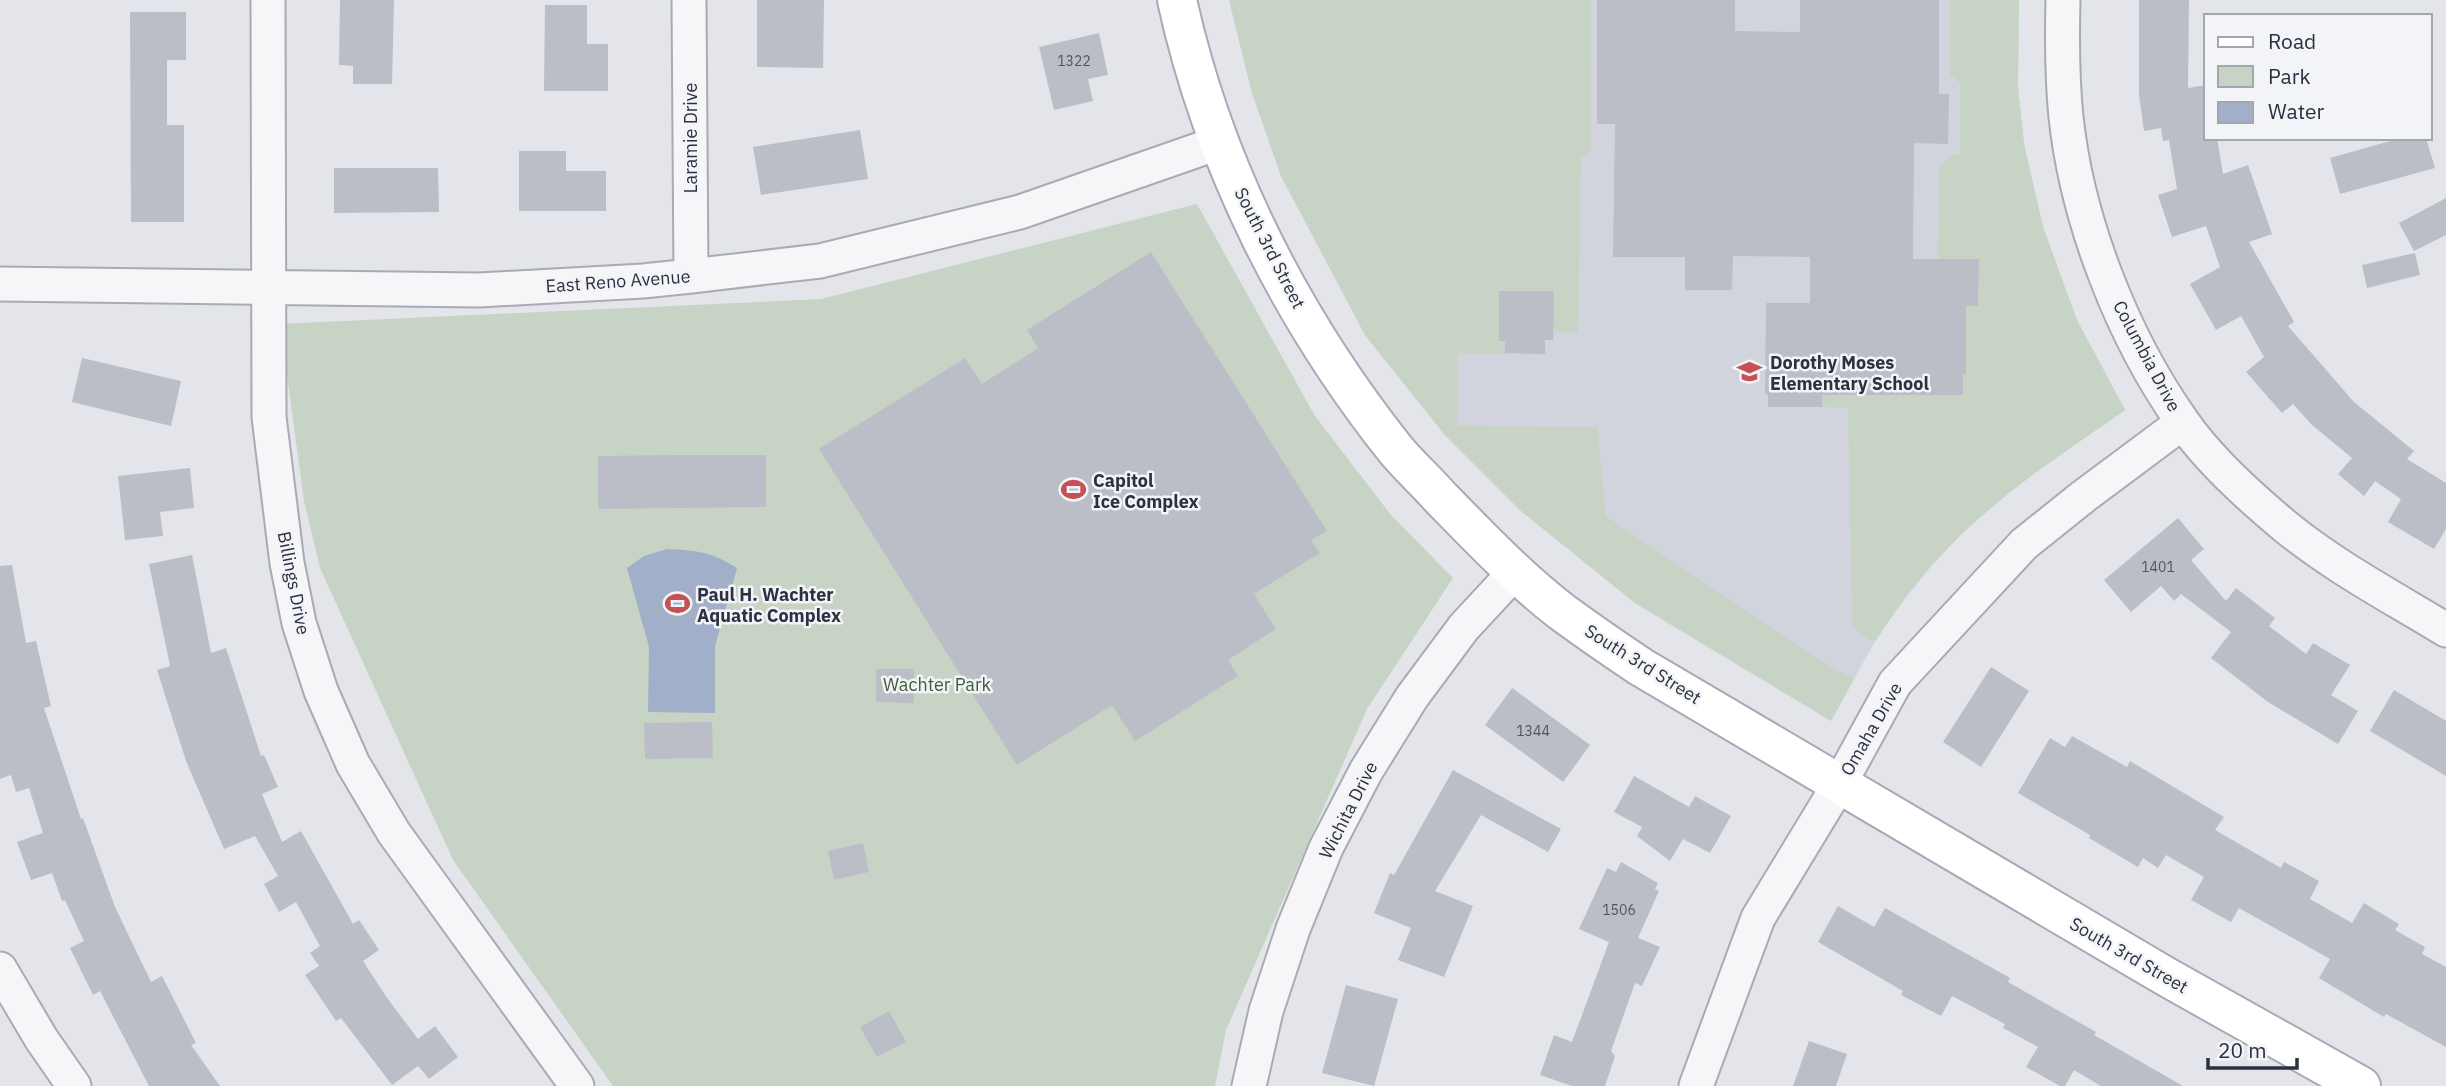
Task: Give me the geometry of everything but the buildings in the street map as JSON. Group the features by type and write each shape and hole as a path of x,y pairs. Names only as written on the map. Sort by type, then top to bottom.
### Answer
{"street":[{"name":"Billings Drive","path":"268,0 269,417 288,563 299,623 321,691 353,764 394,833 577,1086"},
{"name":"Laramie Drive","path":"689,0 691,276"},
{"name":"South 3rd Street","path":"1177,0 1202,95 1218,143 1271,258 1333,363 1396,451 1473,531 1516,571 1560,610 1641,667 2165,976 2361,1086"},
{"name":"Columbia Drive","path":"2063,0 2062,55 2066,118 2077,179 2091,233 2110,287 2132,335 2182,423 2249,495 2294,533 2321,554 2446,630"},
{"name":"East Reno Avenue","path":"0,284 479,290 691,276 820,261 1020,212 1218,143"},
{"name":"Omaha Drive","path":"1696,1086 1758,918 1840,783 1895,683 2024,544 2182,423"},
{"name":"Wichita Drive","path":"1249,1086 1266,1012 1293,929 1326,848 1366,771 1412,697 1464,627 1516,571"},
{"path":"0,969 42,1040 74,1086"}],"shaded area":[{"name":"Dorothy Moses Elementary School","path":"1229,0 2019,0 2018,87 2024,144 2043,227 2077,320 2125,410 2023,481 1966,530 1932,565 1874,643 1831,721 1635,603 1522,512 1445,435 1365,335 1281,176 1252,93"}],"green space":[{"path":"1229,0 1591,0 1590,155 1581,155 1578,332 1554,331 1554,340 1545,340 1545,354 1457,353 1458,426 1597,427 1606,516 1819,660 1854,679 1831,721 1635,603 1522,512 1445,435 1365,335 1281,176 1252,93"},
{"path":"1950,0 2019,0 2018,87 2024,144 2043,227 2077,320 2125,410 2024,481 1953,542 1901,603 1874,643 1852,626 1848,408 1822,407 1822,395 1966,374 1966,306 1978,306 1979,260 1938,259 1939,168 1949,156 1960,154 1960,83 1950,75"},
{"name":"Wachter Park","path":"1197,204 1315,416 1391,515 1453,578 1367,709 1226,1030 1215,1086 613,1086 453,860 320,568 304,501 280,324 821,299"}],"water":[{"path":"667,549 704,553 737,568 715,646 715,713 648,712 649,647 627,568 644,556"}],"place":[{"name":"Dorothy Moses Elementary School","path":"1750,372"},
{"name":"Capitol Ice Complex","path":"1073,490"},
{"name":"Paul H. Wachter Aquatic Complex","path":"677,604"}]}
